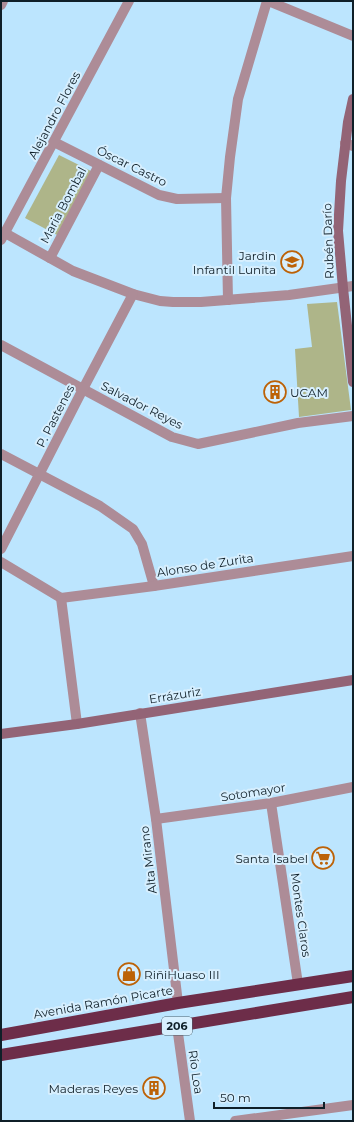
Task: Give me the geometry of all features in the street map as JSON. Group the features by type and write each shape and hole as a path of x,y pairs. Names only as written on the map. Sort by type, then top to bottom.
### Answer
{"highway":[{"name":"Avenida Ramón Picarte","path":"1,1034 178,1003 353,976"},
{"name":"206","path":"1,1055 353,997"}],"street":[{"name":"Alejandro Flores","path":"3,237 129,1"},
{"path":"228,300 226,198 230,156 238,99 268,1 353,36"},
{"name":"Rubén Darío","path":"353,99 348,122 349,144 341,181 338,231 353,382"},
{"name":"Óscar Castro","path":"54,142 159,195 177,199 226,198"},
{"name":"Maria Bombal","path":"50,258 100,165"},
{"path":"3,237 73,270 133,294 160,301 201,302 228,300 289,295 353,286"},
{"name":"P. Pastenes","path":"1,549 40,475 82,389 133,294"},
{"name":"Salvador Reyes","path":"1,345 172,437 198,444 298,423 353,416"},
{"path":"1,454 100,506 133,529 142,544 154,586"},
{"name":"Alonso de Zurita","path":"61,598 154,586 353,556"},
{"path":"1,562 61,598 77,724"},
{"name":"Errázuriz","path":"1,734 77,724 353,680"},
{"name":"Alta Mirano","path":"140,714 156,819 178,1003"},
{"name":"Sotomayor","path":"156,819 272,803 353,787"},
{"name":"Montes Claros","path":"272,803 298,984"},
{"name":"Río Loa","path":"177,1026 190,1121"},
{"path":"235,1121 353,1105"}],"green space":[{"path":"59,155 93,172 59,236 25,218"},
{"path":"337,302 351,410 299,417 295,349 312,347 307,304"}],"place":[{"name":"Jardin Infantil Lunita","path":"292,262"},
{"name":"UCAM","path":"275,392"},
{"name":"Santa Isabel","path":"323,858"},
{"name":"RiñiHuaso III","path":"129,974"},
{"name":"Maderas Reyes","path":"154,1088"}]}
